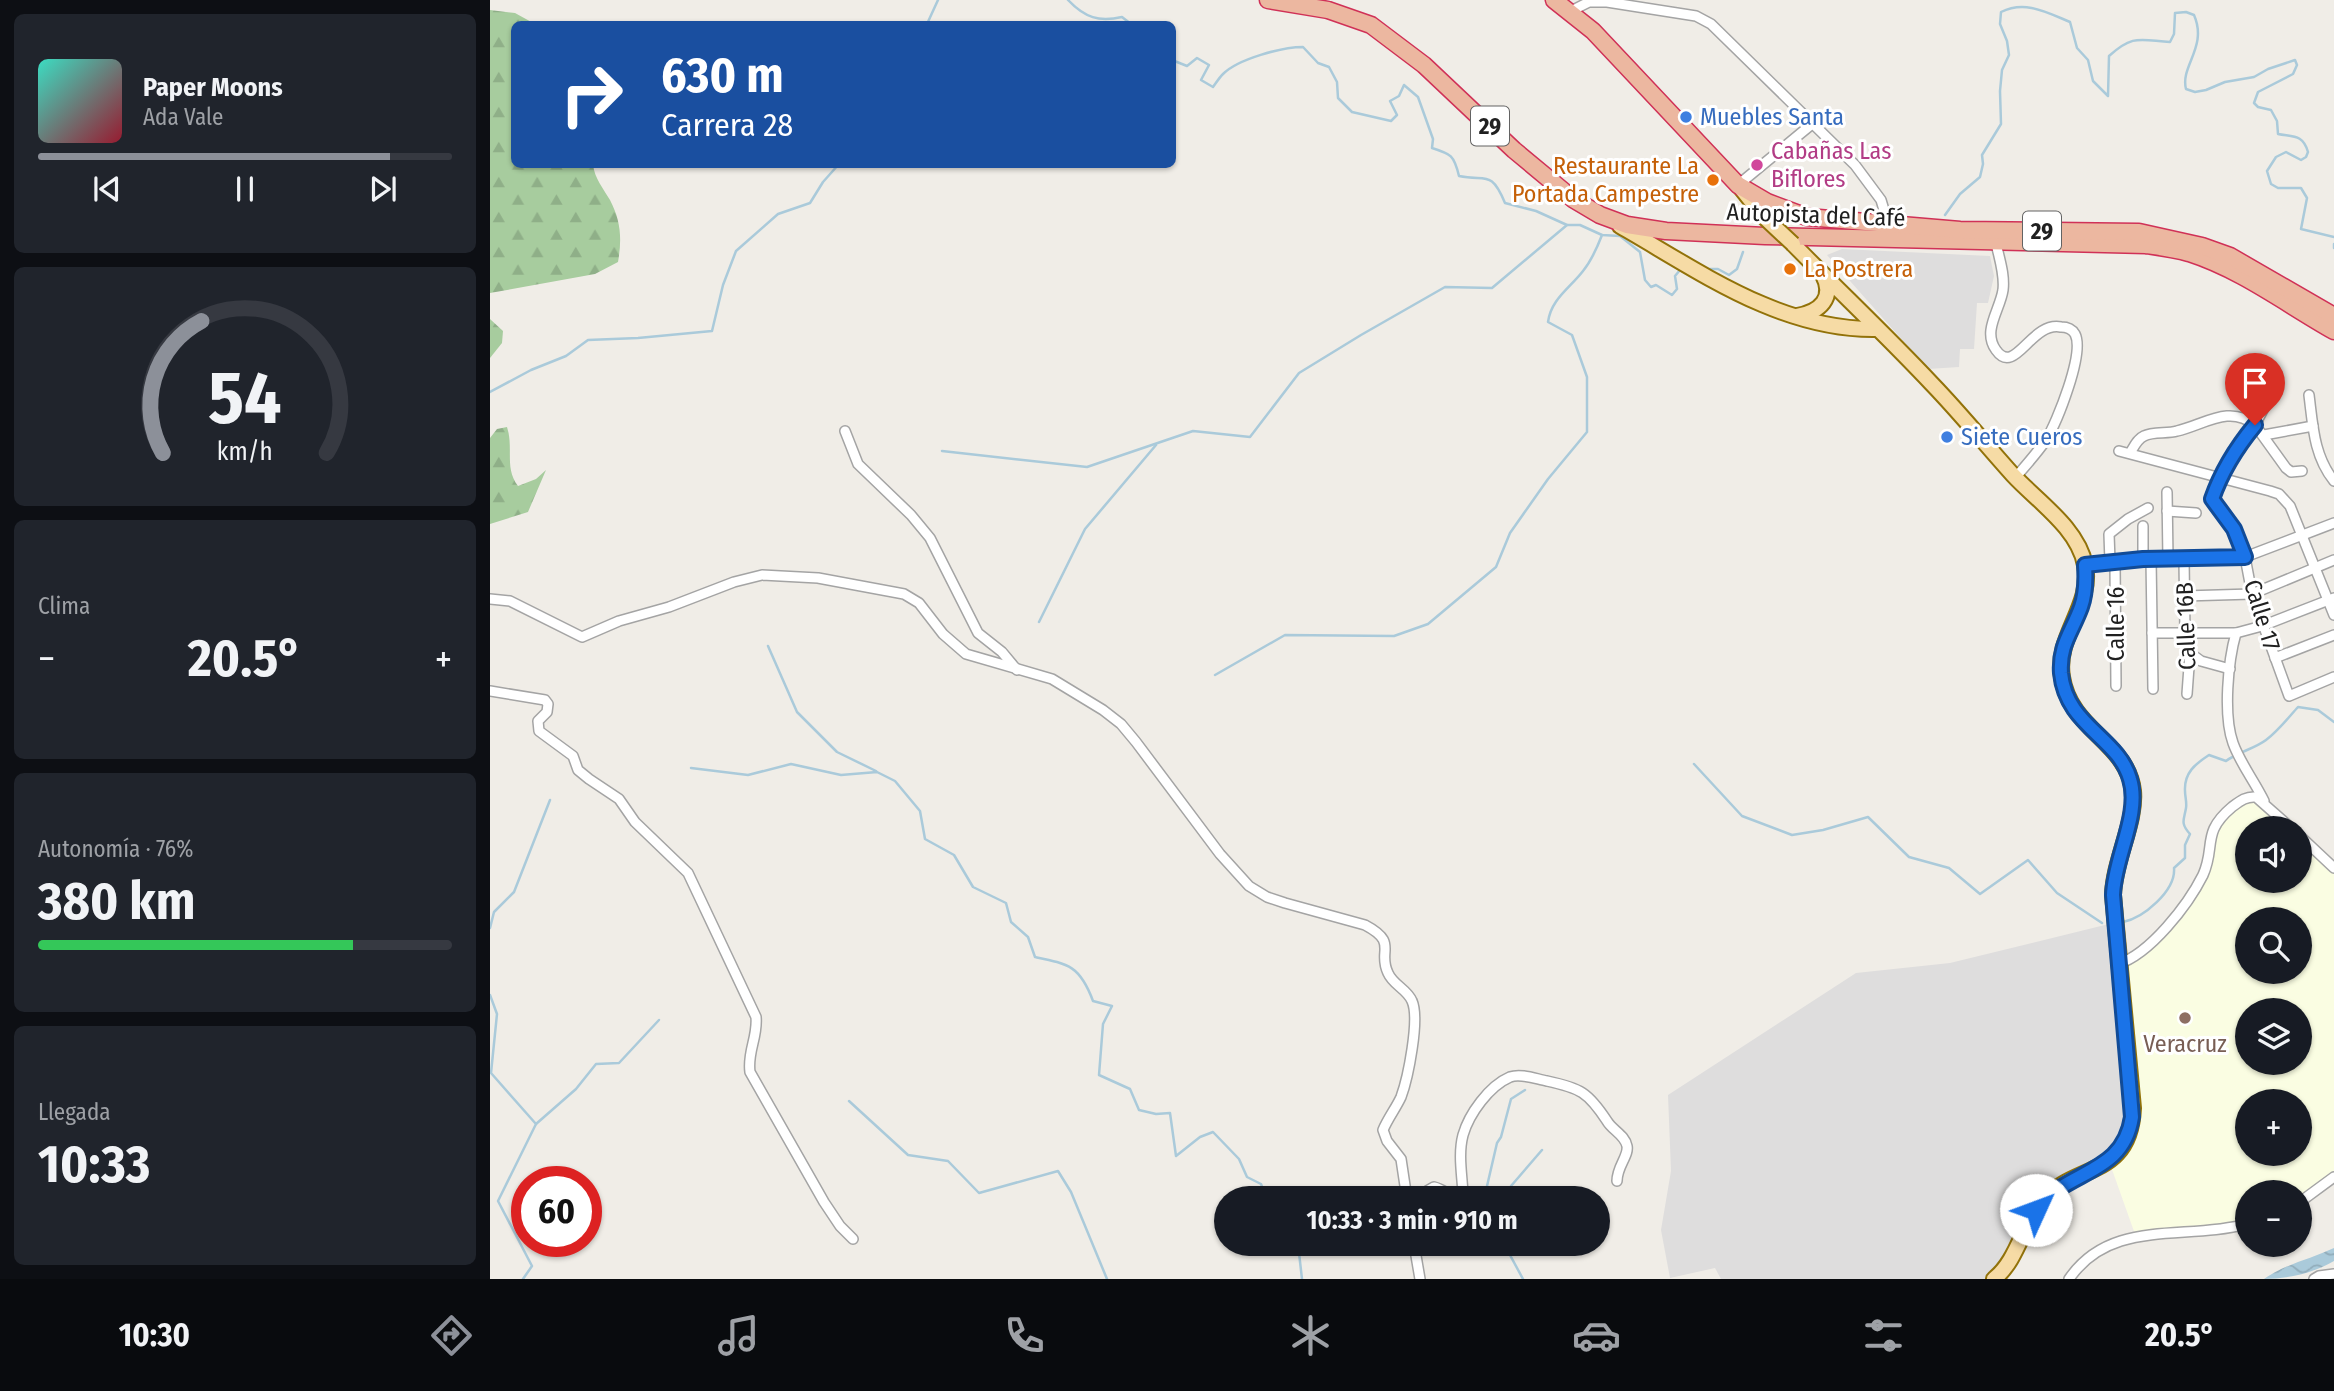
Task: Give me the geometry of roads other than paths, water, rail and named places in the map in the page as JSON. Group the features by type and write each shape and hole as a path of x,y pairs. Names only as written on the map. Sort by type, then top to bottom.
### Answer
{"highway":[{"name":"Autopista del Café","path":"1268,0 1328,9 1371,25 1424,65 1573,199 1600,215 1627,225 1666,231 1996,243 2146,244 2188,252 2258,284 2334,331"},
{"name":"Autopista del Café","path":"1553,0 1602,39 1738,185 1767,202 1807,217 1882,224 1960,230 2139,232 2174,239 2230,256 2334,316"}],"main road":[{"path":"1738,185 1763,216 1932,383 2016,477 2067,529 2078,546 2085,565 2086,589 2080,609 2064,642 2061,676 2072,707 2092,732 2120,758 2131,781 2133,806 2113,884 2113,923 2133,1108 2131,1126 2123,1144 2109,1161 2058,1188 2044,1199 1994,1279"},
{"path":"1600,215 1747,298 1796,316 1844,328 1877,329"},
{"path":"1796,316 1815,312 1823,303 1828,291 1823,275"}],"street":[{"path":"1569,12 1589,2 1607,2 1696,16 1719,31 1844,153 1875,190 1883,206 1882,224"},
{"path":"1738,185 1812,124"},
{"path":"1996,243 2002,267 2003,289 1991,325 1990,337 1995,349 2001,356 2009,358 2017,354 2038,332 2054,326 2070,329 2077,342 2068,390 2055,424 2045,442 2016,477"},
{"path":"2220,476 2234,450 2255,425 2274,388"},
{"path":"2309,396 2321,463 2333,478"},
{"path":"2130,453 2144,435 2177,431 2218,416 2235,415 2255,425 2286,468 2291,472 2302,471"},
{"path":"2264,435 2313,426"},
{"path":"845,431 858,464 911,515 930,538 978,633 1002,652 1017,670"},
{"path":"2119,452 2220,476 2279,494 2290,506 2331,599 2334,615"},
{"name":"Calle 17","path":"2220,476 2212,499 2234,529 2245,557 2262,626 2289,696 2334,677"},
{"path":"2167,492 2168,559"},
{"name":"Calle 16","path":"2116,686 2113,562 2109,534 2148,508"},
{"path":"2168,511 2196,513"},
{"path":"2085,565 2147,559 2245,557 2334,523"},
{"path":"2143,526 2152,633 2153,689"},
{"name":"Calle 16B","path":"2184,559 2185,633 2190,653 2187,694"},
{"path":"2184,596 2252,594 2334,560"},
{"path":"490,599 510,601 582,636 734,582 762,575 818,578 904,594 919,603 955,647 966,654 1037,674 1065,685 1121,724 1220,854 1249,886 1267,897 1364,925 1376,931 1384,940 1390,978 1408,993 1414,1005 1408,1073 1400,1100 1383,1130 1401,1159 1405,1186"},
{"path":"2152,633 2236,633 2262,626 2331,599"},
{"path":"2236,633 2230,669 2228,713 2233,742 2265,803"},
{"path":"2275,658 2334,635"},
{"path":"2190,653 2201,661 2230,669"},
{"path":"490,691 545,700 548,704 547,712 538,721 539,731 573,756 578,770 619,799 635,822 688,873 756,1017 758,1031 748,1058 750,1072 824,1202 853,1240"},
{"path":"2118,964 2141,953 2182,908 2204,872 2211,831 2232,807 2249,796 2256,797 2279,816"},
{"path":"2312,848 2334,869"},
{"path":"1462,1186 1460,1170 1464,1135 1481,1100 1511,1077 1523,1076 1575,1087 1589,1096 1611,1127 1624,1138 1627,1146 1626,1156 1619,1165 1617,1181"},
{"path":"2312,1193 2334,1177"},
{"path":"2069,1279 2089,1255 2120,1240 2235,1226"},
{"path":"1416,1256 1420,1279"},
{"path":"2314,1279 2334,1274"}],"water":[{"path":"2334,1248 2334,1261 2318,1269 2282,1278 2264,1279 2281,1269"}],"waterway":[{"path":"928,21 938,0"},
{"path":"1068,0 1086,15 1099,19 1122,17 1127,21"},
{"path":"1945,215 1960,194 1980,177 1982,155 2001,124 2002,70 2009,55 2000,24 2001,12 2027,7 2070,22 2077,48 2088,60 2093,81 2108,96 2109,56 2131,41 2170,42 2174,34 2175,13 2186,12 2194,15 2198,37 2187,72 2186,89 2195,92 2206,90 2225,82 2254,77 2295,60 2297,65 2293,74 2258,92 2254,103 2258,107 2271,110 2277,121 2278,134 2300,139 2308,152 2301,160 2286,152 2276,157 2267,171 2271,184 2278,188 2301,188 2307,198 2301,229 2334,237"},
{"path":"1176,62 1187,66 1197,58 1209,65 1201,80 1213,87 1223,74 1239,63 1272,52 1303,47 1318,63 1329,67 1337,82 1338,98 1352,112 1391,121 1397,115 1390,101 1399,96 1404,85 1418,97 1433,139 1432,148 1451,156 1459,176 1491,181 1505,203 1536,211 1567,225 1580,225 1602,235 1620,236 1640,252 1645,280 1651,287 1656,285 1672,295 1677,289 1675,276 1680,270"},
{"path":"490,392 531,370 566,356 588,340 712,331 723,285 736,251 778,214 810,203 835,168"},
{"path":"942,451 1087,467 1193,431 1250,437 1299,373 1445,287 1492,288 1567,225"},
{"path":"1215,675 1285,635 1394,636 1428,624 1496,567 1510,533 1548,479 1587,432 1587,377 1572,335 1548,322 1553,307 1586,267 1602,235"},
{"path":"1708,269 1718,269 1729,275 1737,269 1743,252"},
{"path":"1039,622 1085,529 1156,445"},
{"path":"768,646 797,712 837,752 876,771"},
{"path":"2123,922 2140,915 2157,902 2170,886 2174,868 2185,858 2185,845 2190,834 2184,821 2185,785 2188,774 2195,766 2209,755 2226,761 2261,743 2275,733 2298,707 2318,710 2334,722"},
{"path":"691,768 748,775 791,764 841,775 877,772 895,781 920,811 925,839 954,855 973,887 1006,903 1011,922 1028,937 1035,957 1072,968 1083,980 1093,1001 1112,1006 1103,1024 1099,1075 1130,1089 1139,1110 1156,1114 1170,1113 1176,1156 1200,1137 1213,1132 1239,1159 1247,1177 1262,1186"},
{"path":"1694,764 1742,816 1792,835 1823,830 1868,817 1909,857 1949,868 1980,894 2028,860 2057,893 2102,923"},
{"path":"490,928 494,912 514,892 550,800"},
{"path":"490,995 497,1014 491,1073 536,1124 498,1201 532,1266 523,1279"},
{"path":"536,1124 576,1089 596,1064 619,1063 659,1020"},
{"path":"1487,1186 1511,1099 1525,1090"},
{"path":"849,1101 908,1155 948,1161 979,1193 1058,1171 1071,1192 1107,1279"},
{"path":"1511,1186 1542,1150"},
{"path":"1299,1256 1302,1279"},
{"path":"1511,1256 1523,1279"}],"place":[{"name":"Muebles Santa","path":"1686,117"},
{"name":"Cabañas Las Biflores","path":"1757,165"},
{"name":"Restaurante La Portada Campestre","path":"1713,180"},
{"name":"La Postrera","path":"1790,269"},
{"name":"Siete Cueros","path":"1947,437"},
{"name":"Veracruz","path":"2185,1018"}]}
